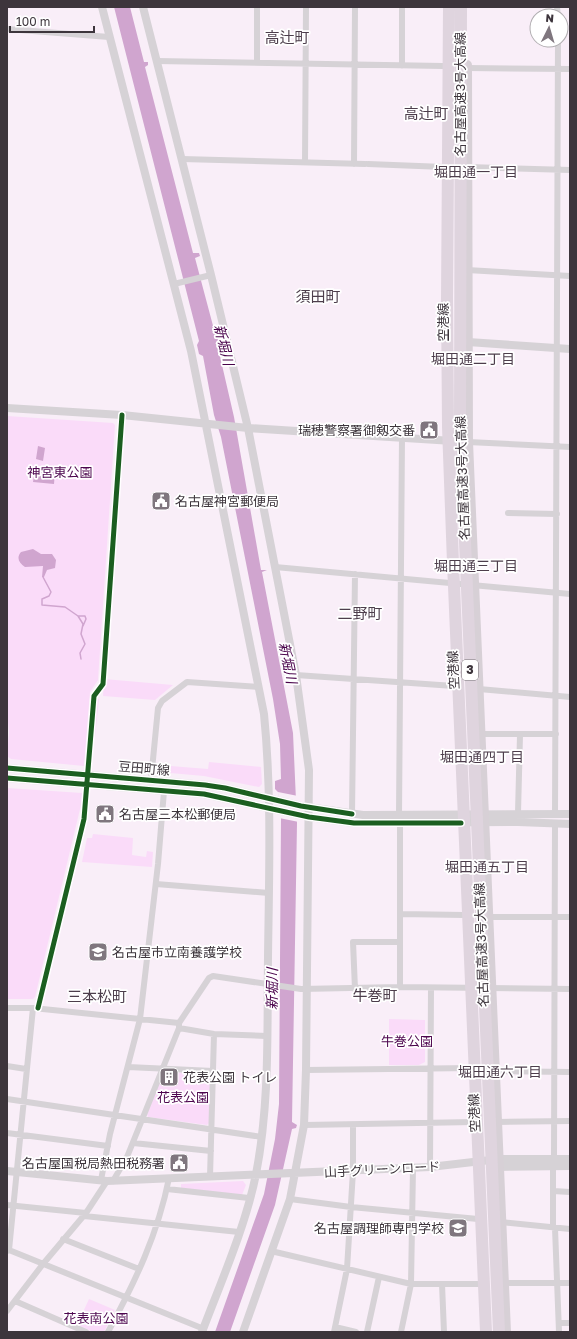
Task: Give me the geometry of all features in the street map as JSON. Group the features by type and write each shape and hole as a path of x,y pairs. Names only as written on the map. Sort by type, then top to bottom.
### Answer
{"highway":[{"name":"名古屋高速3号大高線","path":"449,7 448,396 457,669 486,1332"},
{"name":"名古屋高速3号大高線","path":"461,7 459,353 465,562 499,1332"},
{"path":"465,562 458,512 454,368 456,78 467,20"},
{"path":"457,669 462,689 478,980 479,1027 475,1134"},
{"path":"493,1332 492,1283 496,1268"}],"main road":[{"name":"空港線","path":"444,7 443,440 483,1332"},
{"name":"空港線","path":"467,7 468,442 506,1332"}],"street":[{"path":"33,1008 20,1135 11,1172 8,1250 203,1330 239,1232 249,1198 259,1175 267,1100 267,1036 272,986 269,893 274,800 264,714 209,424 177,283 102,7"},
{"path":"143,7 182,159 245,428 275,567 296,675 308,751 305,807 304,989 306,1070 304,1125 292,1174 290,1199 243,1332"},
{"path":"257,7 257,63"},
{"path":"305,162 306,7"},
{"path":"354,164 355,7"},
{"path":"402,7 402,66"},
{"path":"7,29 109,36"},
{"path":"555,814 558,48"},
{"path":"157,61 443,66"},
{"path":"467,68 570,69"},
{"path":"182,159 444,166"},
{"path":"467,167 570,170"},
{"path":"467,270 570,276"},
{"path":"177,283 208,275"},
{"path":"468,342 570,348"},
{"path":"7,408 122,415 245,428 570,447"},
{"path":"399,815 402,438"},
{"path":"508,513 556,514"},
{"path":"275,567 570,594"},
{"path":"352,814 355,574"},
{"path":"296,675 454,686"},
{"path":"151,780 158,708 162,701 187,682 258,687"},
{"path":"479,689 570,697"},
{"path":"480,734 556,734"},
{"path":"518,813 520,735"},
{"name":"豆田町線","path":"7,768 151,780 225,788 305,807"},
{"name":"豆田町線","path":"7,778 204,794 305,816"},
{"path":"107,1181 108,1146 140,1019 156,884 164,791"},
{"path":"305,807 352,814 485,818 570,824"},
{"path":"485,818 518,813 570,814"},
{"path":"305,816 354,823 400,824 461,818"},
{"path":"400,824 400,987"},
{"path":"555,824 555,1070 553,1225 555,1228 559,1332"},
{"path":"156,884 269,893"},
{"path":"400,914 464,915"},
{"path":"489,917 570,918"},
{"path":"355,989 353,942 400,942"},
{"path":"7,1311 63,1239 85,1214 107,1181 127,1157 163,1069 179,1025 209,978 213,976 272,986 304,989 400,987 570,989"},
{"path":"430,1167 432,1123 431,988"},
{"path":"7,1008 33,1008 140,1019 179,1025 214,1034 267,1036"},
{"path":"210,1177 214,1034"},
{"path":"7,1066 26,1069"},
{"path":"128,1067 213,1071"},
{"path":"306,1070 472,1068"},
{"path":"496,1071 555,1070 570,1072"},
{"path":"7,1099 262,1137"},
{"path":"304,1125 474,1122"},
{"path":"498,1122 570,1122"},
{"path":"353,1124 353,1171 347,1269 334,1329 356,1332"},
{"path":"7,1133 108,1146"},
{"path":"133,1143 211,1152"},
{"name":"山手グリーンロード","path":"554,1163 570,1159"},
{"name":"山手グリーンロード","path":"11,1172 107,1181 292,1174 430,1167 476,1163 554,1163 570,1166"},
{"path":"401,1332 411,1284 413,1168"},
{"path":"108,1332 140,1269 159,1224 170,1178"},
{"path":"167,1189 249,1198"},
{"path":"553,1191 570,1192"},
{"path":"290,1199 351,1207 478,1218"},
{"path":"10,1205 159,1224 239,1232"},
{"path":"501,1222 570,1229"},
{"path":"63,1239 140,1269"},
{"path":"272,1251 411,1284 480,1284"},
{"path":"367,1332 379,1276"},
{"path":"504,1283 570,1283"},
{"path":"442,1284 444,1332"},
{"path":"15,1301 86,1332"},
{"path":"559,1323 570,1323"}],"green space":[{"name":"神宮東公園","path":"7,416 113,423 115,425 98,680 90,692 84,766 11,759 7,756 9,732 7,713"},
{"path":"104,679 173,685 155,700 103,696"},
{"path":"96,698 99,699 95,737 93,736"},
{"path":"209,762 261,767 262,784 259,787 204,776 159,772 157,770 158,765 208,769"},
{"path":"7,788 82,793 81,805 35,997 33,999 7,999"},
{"path":"93,834 133,838 132,855 146,857 147,851 153,852 152,867 82,862 87,838 92,838"},
{"name":"牛巻公園","path":"389,1019 425,1020 425,1062 419,1065 389,1065"},
{"name":"花表公園","path":"164,1072 210,1075 209,1123 207,1125 148,1117 147,1114"},
{"path":"243,1181 246,1185 242,1195 181,1188 181,1184"},
{"name":"花表南公園","path":"89,1299 115,1310 104,1332 93,1332 77,1325"}],"shaded area":[{"path":"114,7 130,7 144,62 148,62 148,65 145,67 193,253 199,253 200,256 195,258 216,337 221,339 223,347 219,352 234,417 261,570 267,570 262,572 293,733 297,823 292,1122 297,1125 296,1128 292,1129 275,1205 230,1332 215,1332 264,1194 275,1139 279,1104 281,818 278,792 275,789 275,781 281,779 280,744 273,699 221,437 214,415 203,356 199,354 197,345 199,341"},
{"path":"38,446 45,448 43,461 36,459"},
{"path":"35,470 55,471 54,484 33,482"},
{"path":"33,549 41,554 52,554 56,560 55,568 47,570 44,577 42,577 43,566 25,567 19,560 21,552"}],"pier":[{"path":"278,792 298,796 299,822 279,818"}],"waterway":[{"path":"43,577 51,592 49,596 42,599 42,605 65,607 78,616 83,624 81,634 85,644 80,653 81,659"},
{"path":"78,616 85,616 86,619 83,626"}],"cycle path":[{"path":"38,1008 84,819 94,696 103,684 122,415"},
{"path":"7,768 205,785 225,788 301,806 352,814"},
{"path":"7,778 204,794 309,817 354,823 461,823"}],"place":[{"name":"瑞穂警察署御剱交番","path":"429,430"},
{"name":"名古屋神宮郵便局","path":"161,501"},
{"name":"名古屋三本松郵便局","path":"105,814"},
{"name":"名古屋市立南養護学校","path":"98,952"},
{"name":"花表公園 トイレ","path":"169,1077"},
{"name":"名古屋国税局熱田税務署","path":"179,1163"},
{"name":"名古屋調理師専門学校","path":"458,1228"}],"district":[{"name":"高辻町","path":"287,38"},
{"name":"高辻町","path":"426,114"},
{"name":"堀田通一丁目","path":"476,172"},
{"name":"須田町","path":"318,297"},
{"name":"堀田通二丁目","path":"473,359"},
{"name":"堀田通三丁目","path":"476,566"},
{"name":"二野町","path":"360,614"},
{"name":"堀田通四丁目","path":"482,757"},
{"name":"堀田通五丁目","path":"487,867"},
{"name":"牛巻町","path":"375,996"},
{"name":"三本松町","path":"97,997"},
{"name":"堀田通六丁目","path":"500,1072"}],"water label":[{"name":"新堀川","path":"224,345"},
{"name":"新堀川","path":"288,663"},
{"name":"新堀川","path":"272,989"}]}
